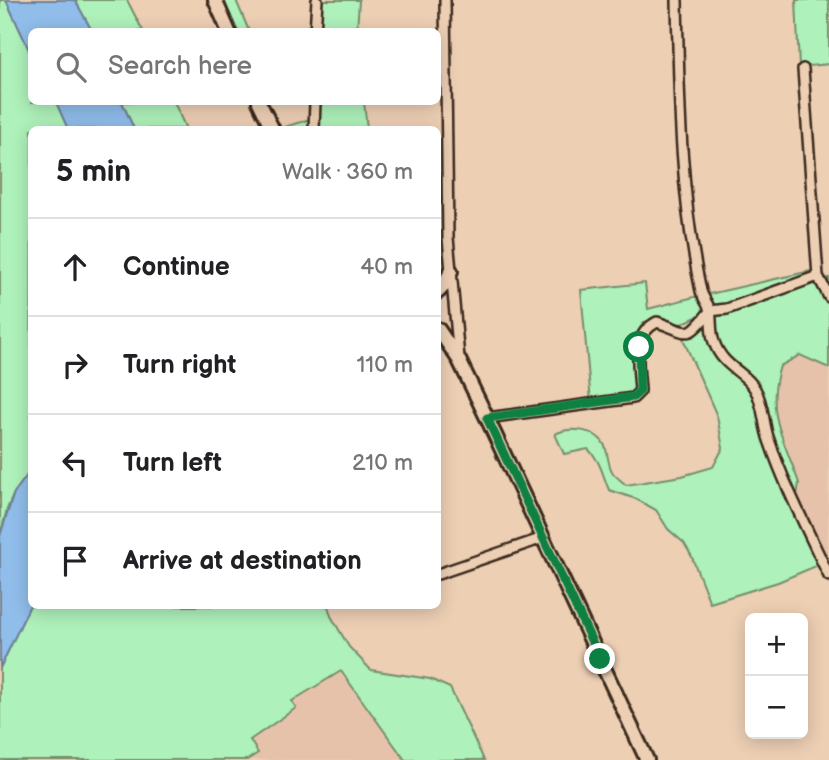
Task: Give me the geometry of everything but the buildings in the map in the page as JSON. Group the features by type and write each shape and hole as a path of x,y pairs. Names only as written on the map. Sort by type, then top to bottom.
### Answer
{"street":[{"path":"215,0 227,28"},
{"path":"315,28 317,0"},
{"path":"445,0 447,209 459,360"},
{"path":"677,0 680,123 686,194 697,268 702,295 710,311 713,341 719,354 733,370 754,387 772,449 829,576"},
{"path":"803,69 818,276 829,297"},
{"path":"261,105 271,126"},
{"path":"314,105 314,126"},
{"path":"441,289 451,271"},
{"path":"487,418 633,397 640,391 639,347 641,335 646,328 657,322 678,332 688,333 697,328 710,311 727,309 818,276"},
{"path":"443,343 459,360 647,760"},
{"path":"441,573 543,538"}],"shaded area":[{"path":"800,355 829,368 828,561 797,495 790,455 773,412 773,386 780,366"},
{"path":"341,671 405,760 247,760 258,753 250,741 295,709 292,702"}],"green space":[{"path":"0,0 6,0 28,48 28,105 57,105 67,126 28,126 28,474 14,493 0,536"},
{"path":"75,0 127,0 141,28 90,28"},
{"path":"224,0 236,0 248,28 236,28"},
{"path":"317,0 359,0 357,28 315,28"},
{"path":"796,0 829,0 829,64 799,67"},
{"path":"123,105 175,105 185,126 133,126"},
{"path":"315,105 364,105 367,126 288,126 314,118"},
{"path":"815,270 815,275 727,307 711,308 705,295"},
{"path":"829,278 829,368 800,355 780,366 775,398 778,426 799,483 797,495 828,561 778,582 710,603 691,555 684,543 668,529 656,510 636,499 609,490 599,463 588,449 564,454 555,434 575,430 596,436 605,446 613,473 626,485 682,476 713,467 723,448 717,416 683,339 713,314"},
{"path":"645,283 648,309 702,295 710,311 681,324 660,320 644,322 633,348 638,394 591,402 581,290"},
{"path":"28,609 329,609 349,647 371,670 430,679 450,688 484,760 405,760 341,671 292,701 296,708 250,740 258,753 247,760 0,760 0,668"}],"water":[{"path":"6,0 75,0 90,28 28,28 28,48"},
{"path":"57,105 123,105 133,126 67,126"},
{"path":"28,474 28,609 0,668 0,536 14,493"}],"route":[{"path":"600,659 487,418 633,397 640,391 639,347"}]}
